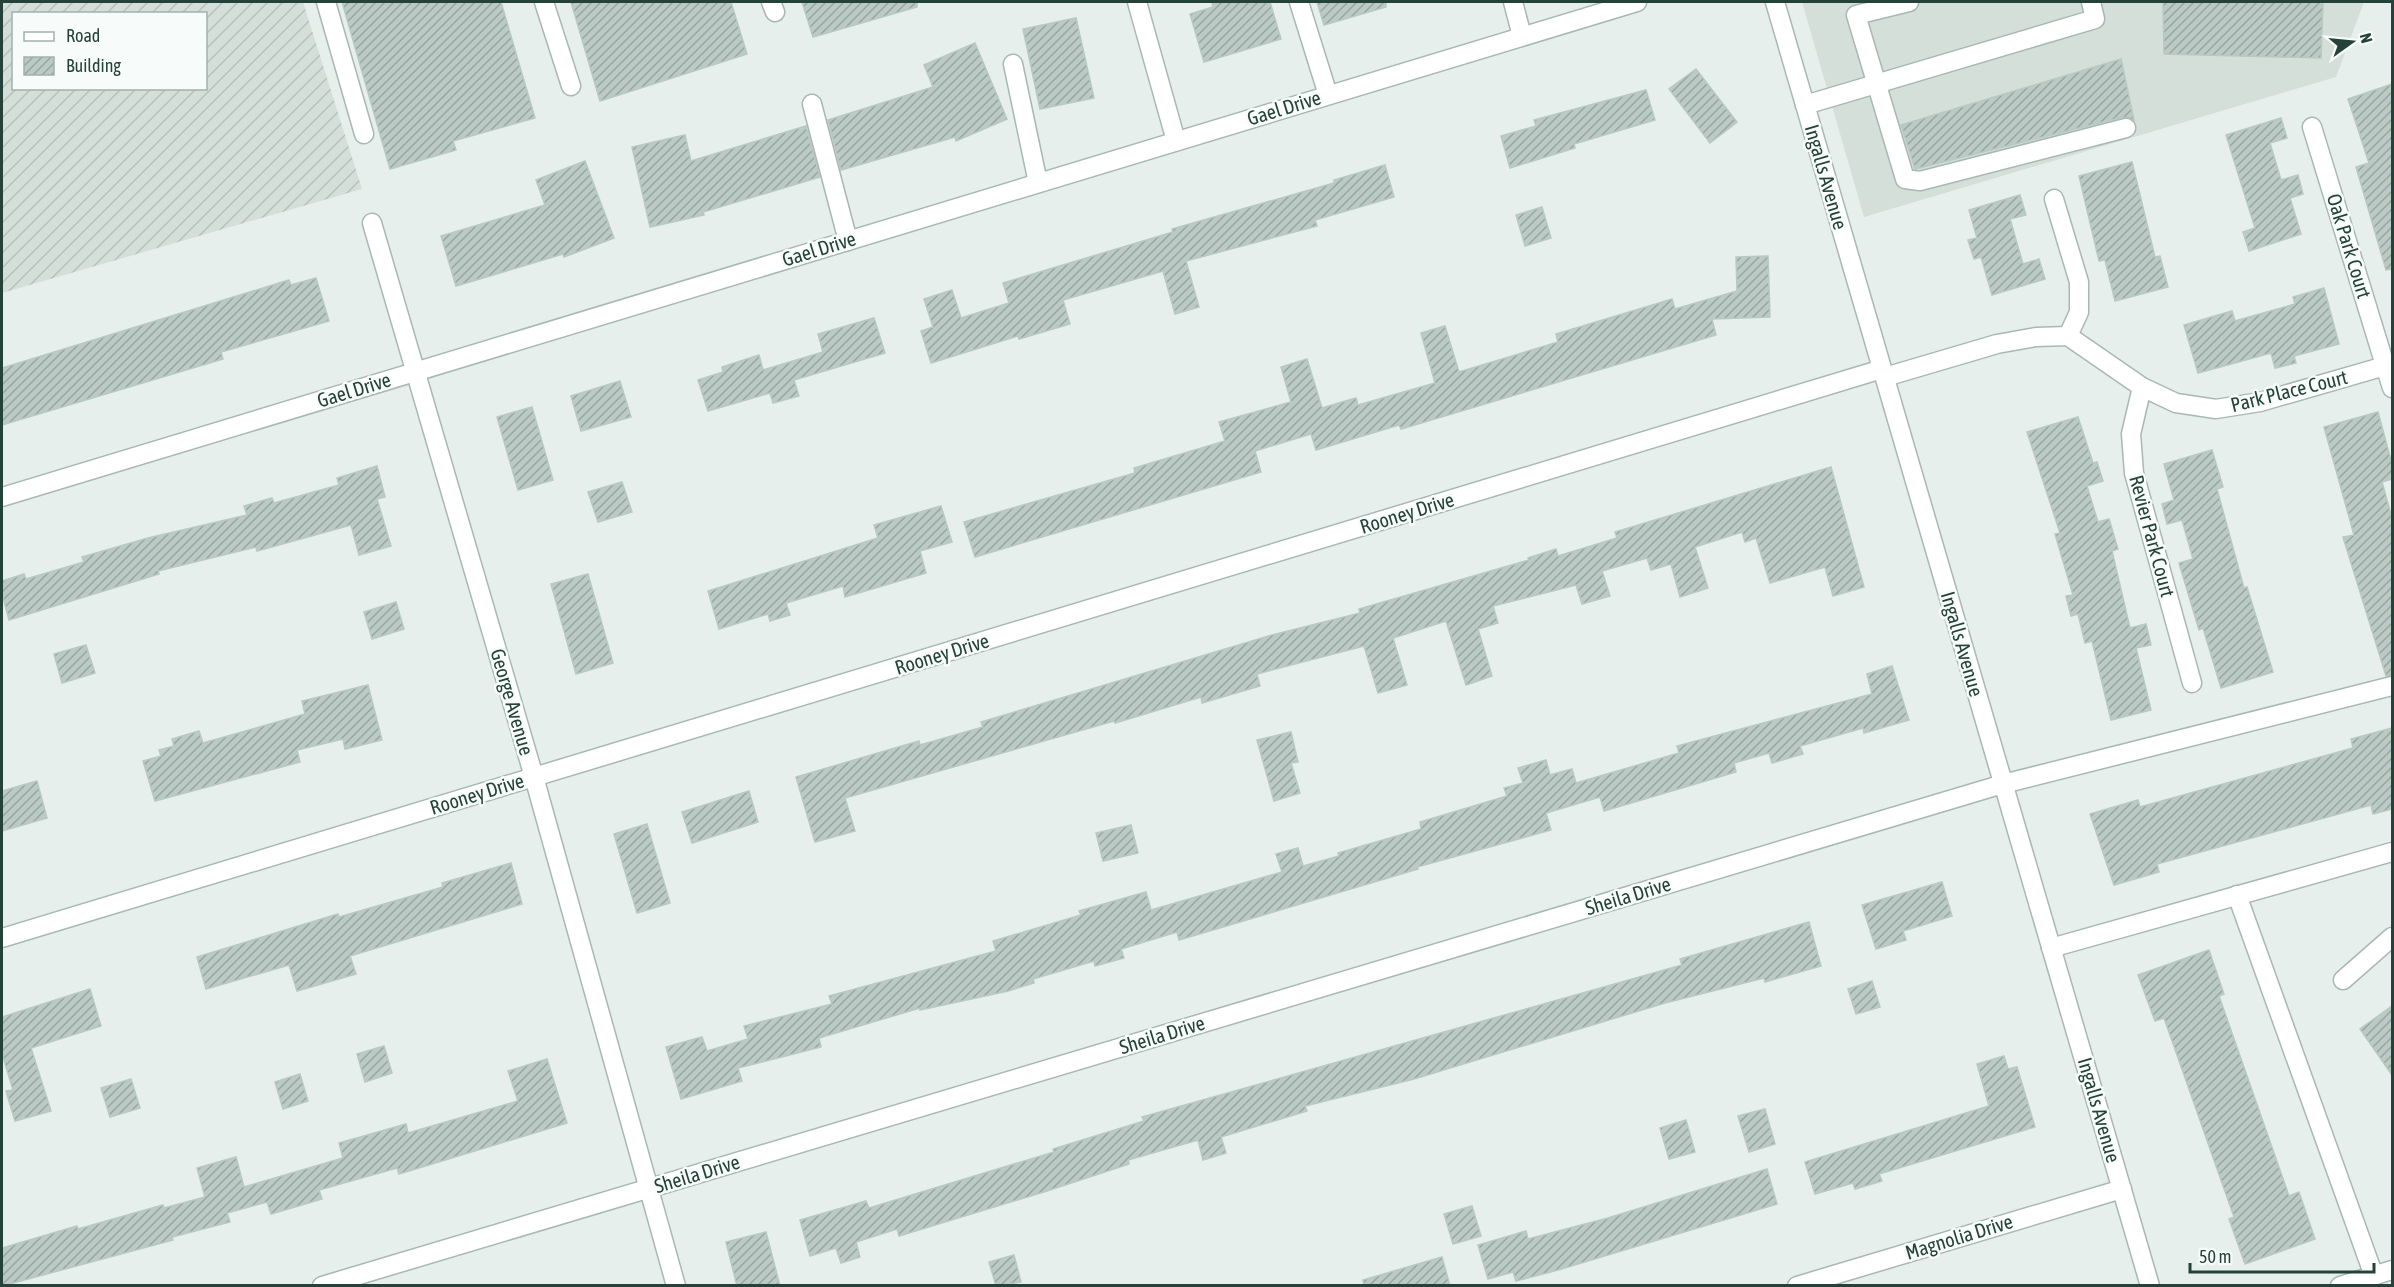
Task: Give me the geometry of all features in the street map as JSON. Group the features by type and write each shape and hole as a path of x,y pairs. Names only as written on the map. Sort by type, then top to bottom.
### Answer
{"street":[{"path":"326,2 364,135"},
{"path":"544,2 571,86"},
{"path":"1137,2 1176,141"},
{"path":"1299,2 1328,95"},
{"path":"1513,2 1522,36"},
{"name":"Gael Drive","path":"2,497 1637,2"},
{"name":"Ingalls Avenue","path":"1775,2 2150,1286"},
{"path":"1909,2 1856,15 1905,179 1920,181 2126,128"},
{"path":"1805,105 2095,19 2091,2"},
{"path":"1012,64 1038,183"},
{"path":"812,104 848,241"},
{"name":"Oak Park Court","path":"2312,127 2389,365 2392,388"},
{"path":"1883,373 2036,337 2068,336 2079,312 2079,282 2054,199"},
{"name":"George Avenue","path":"372,223 534,777 647,1189 676,1286"},
{"name":"Park Place Court","path":"2068,336 2142,387 2176,403 2216,409 2260,402 2389,365"},
{"name":"Rooney Drive","path":"2,938 1883,373"},
{"name":"Revier Park Court","path":"2142,387 2131,434 2134,473 2192,683"},
{"name":"Sheila Drive","path":"321,1286 2003,784 2392,686"},
{"path":"2051,948 2392,852"},
{"path":"2237,895 2374,1276"},
{"path":"2343,980 2392,937"},
{"name":"Magnolia Drive","path":"1797,1286 2122,1189"},
{"path":"2340,1286 2392,1270"}],"shaded area":[{"path":"2,2 303,2 362,189 2,293"},
{"path":"1802,2 2364,2 2336,77 1864,217"}],"building":[{"path":"342,2 501,2 535,118 453,141 456,150 390,169"},
{"path":"571,2 731,2 747,54 600,101"},
{"path":"802,2 917,2 917,7 813,37"},
{"path":"1212,2 1270,2 1281,39 1204,62 1190,14 1213,7"},
{"path":"1317,2 1386,2 1386,7 1324,25"},
{"path":"2163,2 2323,2 2321,58 2164,54"},
{"path":"1076,18 1094,98 1040,109 1023,29"},
{"path":"975,43 1007,119 956,141 955,137 841,170 828,120 933,87 924,65"},
{"path":"2121,59 2134,120 2123,117 1915,169 1901,125"},
{"path":"1696,69 1737,122 1710,143 1669,89"},
{"path":"2392,84 2392,269 2386,270 2356,167 2369,163 2348,99"},
{"path":"1646,90 1655,120 1574,144 1575,148 1510,168 1501,136 1536,126 1534,120"},
{"path":"2281,118 2287,138 2270,143 2281,180 2298,175 2303,194 2290,198 2301,234 2249,251 2243,232 2255,228 2226,135"},
{"path":"806,126 820,177 703,212 704,215 650,227 632,147 685,135 691,161"},
{"path":"585,161 614,238 564,257 563,254 456,286 441,236 545,205 536,180"},
{"path":"2132,162 2155,257 2160,256 2168,287 2115,301 2105,260 2099,261 2079,176"},
{"path":"1385,165 1394,197 1315,220 1317,226 1186,261 1199,307 1175,314 1163,271 1063,300 1070,324 1019,339 1018,336 931,363 921,331 933,327 924,299 952,290 961,318 1009,303 1003,283 1173,232 1172,229 1334,183 1334,180"},
{"path":"2020,195 2026,215 2010,219 2023,264 2039,259 2045,279 1992,295 1981,257 1974,259 1968,240 1977,238 1969,210"},
{"path":"1542,207 1551,238 1525,246 1516,215"},
{"path":"1768,256 1770,317 1712,319 1716,335 1401,429 1399,425 1316,450 1311,434 1255,451 1261,472 975,557 964,522 1135,473 1134,468 1225,441 1219,422 1291,402 1281,367 1307,359 1322,408 1356,398 1358,405 1435,383 1421,333 1445,326 1459,372 1558,342 1556,334 1672,299 1675,309 1737,291 1736,257"},
{"path":"316,278 329,321 221,352 223,359 2,425 2,368 289,280 291,285"},
{"path":"2324,288 2339,344 2294,356 2296,363 2275,368 2271,353 2198,373 2184,325 2232,311 2235,321 2295,304 2293,297"},
{"path":"874,318 885,353 794,380 799,396 773,403 770,393 708,411 698,380 723,372 722,367 759,355 763,370 823,352 818,334"},
{"path":"620,381 631,417 581,431 571,396"},
{"path":"532,407 553,480 518,490 497,417"},
{"path":"2378,412 2392,464 2392,479 2382,482 2392,518 2392,675 2386,676 2343,537 2354,535 2324,427"},
{"path":"2078,417 2093,463 2097,462 2103,481 2087,486 2098,522 2109,519 2118,549 2112,551 2130,628 2146,624 2151,645 2136,648 2151,710 2111,720 2092,641 2085,643 2078,614 2071,616 2066,596 2073,595 2055,534 2060,533 2027,432"},
{"path":"2212,450 2223,487 2217,489 2244,588 2247,587 2273,672 2221,688 2203,628 2199,630 2179,563 2193,559 2182,520 2167,524 2162,504 2174,500 2164,464"},
{"path":"377,466 385,497 377,499 391,546 359,555 351,525 257,551 256,547 158,571 159,574 9,620 2,594 2,581 24,574 26,579 84,562 82,557 148,538 247,515 244,506 272,498 274,503 339,485 337,478"},
{"path":"1831,467 1864,587 1833,596 1825,567 1770,583 1756,538 1745,542 1742,532 1695,547 1708,588 1680,597 1671,564 1651,570 1647,558 1602,571 1610,596 1582,604 1576,585 1493,606 1498,623 1478,629 1492,676 1466,685 1446,621 1393,638 1407,685 1378,693 1364,646 1257,674 1260,686 1202,703 1201,697 845,798 855,831 815,842 796,777 919,741 920,745 983,727 981,722 1272,635 1360,613 1359,609 1529,560 1528,558 1556,549 1558,556 1617,538 1615,532"},
{"path":"622,482 632,512 598,522 588,492"},
{"path":"941,506 952,542 920,551 926,573 845,597 843,586 786,603 790,615 770,621 768,614 719,629 708,591 878,538 874,525"},
{"path":"588,574 613,663 576,674 551,584"},
{"path":"396,602 404,629 372,639 364,612"},
{"path":"86,645 95,673 62,683 54,654"},
{"path":"1892,666 1909,720 1864,733 1863,728 1800,746 1803,754 1772,763 1769,753 1734,763 1736,772 1604,811 1600,797 1546,813 1551,830 1417,867 1418,869 1179,940 1177,932 1121,949 1124,958 1095,966 1094,961 1033,979 1034,983 1008,991 920,1010 920,1008 819,1038 821,1047 738,1068 742,1081 681,1099 666,1047 702,1037 707,1051 748,1039 744,1026 832,1004 829,996 996,951 993,941 1081,915 1079,911 1146,892 1151,910 1282,872 1276,854 1298,848 1303,866 1339,856 1338,853 1421,829 1420,822 1507,796 1504,788 1523,783 1518,768 1546,760 1550,775 1572,769 1576,783 1679,753 1677,746 1872,694 1867,674"},
{"path":"368,685 382,740 345,749 343,739 297,750 300,762 155,801 143,761 161,756 159,750 174,746 172,739 199,731 203,743 305,714 302,701"},
{"path":"2392,728 2392,809 2373,814 2371,805 2157,864 2159,872 2114,885 2090,814 2138,800 2140,807 2353,748 2351,739"},
{"path":"1291,732 1298,762 1291,763 1300,793 1274,801 1257,740"},
{"path":"37,781 47,818 2,831 2,791"},
{"path":"749,791 758,822 692,843 682,812"},
{"path":"647,824 670,903 637,913 614,834"},
{"path":"1131,825 1138,853 1103,861 1096,833"},
{"path":"511,863 522,904 350,956 356,974 297,991 289,965 206,989 197,957 338,914 339,917 443,887 442,883"},
{"path":"1942,882 1952,916 1903,931 1906,940 1876,949 1862,905"},
{"path":"1809,922 1821,966 1765,982 1764,978 1665,1003 1414,1079 1305,1106 1307,1111 1221,1137 1226,1153 1203,1160 1198,1140 1128,1160 1129,1164 1047,1191 899,1236 897,1229 856,1242 860,1257 841,1263 836,1248 810,1256 800,1220 866,1201 869,1208 1054,1152 1053,1149 1144,1121 1142,1117 1682,965 1680,959"},
{"path":"2209,950 2224,994 2219,996 2289,1196 2299,1192 2315,1239 2245,1264 2229,1219 2234,1217 2164,1018 2155,1021 2138,975"},
{"path":"1872,981 1880,1007 1856,1014 1848,989"},
{"path":"90,989 101,1026 31,1048 51,1111 15,1121 6,1091 13,1090 2,1054 2,1017"},
{"path":"2392,1006 2392,1075 2360,1029"},
{"path":"384,1046 392,1073 365,1082 357,1054"},
{"path":"2004,1056 2008,1069 2017,1067 2035,1127 1879,1174 1882,1181 1855,1189 1853,1183 1815,1194 1805,1162 1989,1106 1977,1064"},
{"path":"547,1059 567,1123 399,1174 397,1168 319,1190 322,1199 271,1214 267,1202 227,1213 230,1222 172,1237 173,1240 2,1286 2,1248 77,1226 78,1229 163,1205 164,1208 205,1197 197,1168 236,1157 244,1187 343,1158 339,1143 406,1124 408,1133 518,1101 508,1071"},
{"path":"300,1074 308,1101 283,1109 275,1082"},
{"path":"131,1079 140,1108 110,1117 101,1088"},
{"path":"1765,1109 1775,1144 1749,1152 1738,1116"},
{"path":"1686,1120 1695,1152 1669,1159 1660,1128"},
{"path":"1767,1169 1777,1204 1516,1281 1513,1272 1488,1279 1478,1245 1526,1231 1528,1239 1608,1218"},
{"path":"1472,1206 1481,1236 1453,1244 1444,1214"},
{"path":"766,1232 780,1286 737,1286 726,1242"},
{"path":"1014,1255 1021,1282 996,1286 989,1262"},
{"path":"1442,1257 1450,1286 1364,1286 1363,1280"}]}
